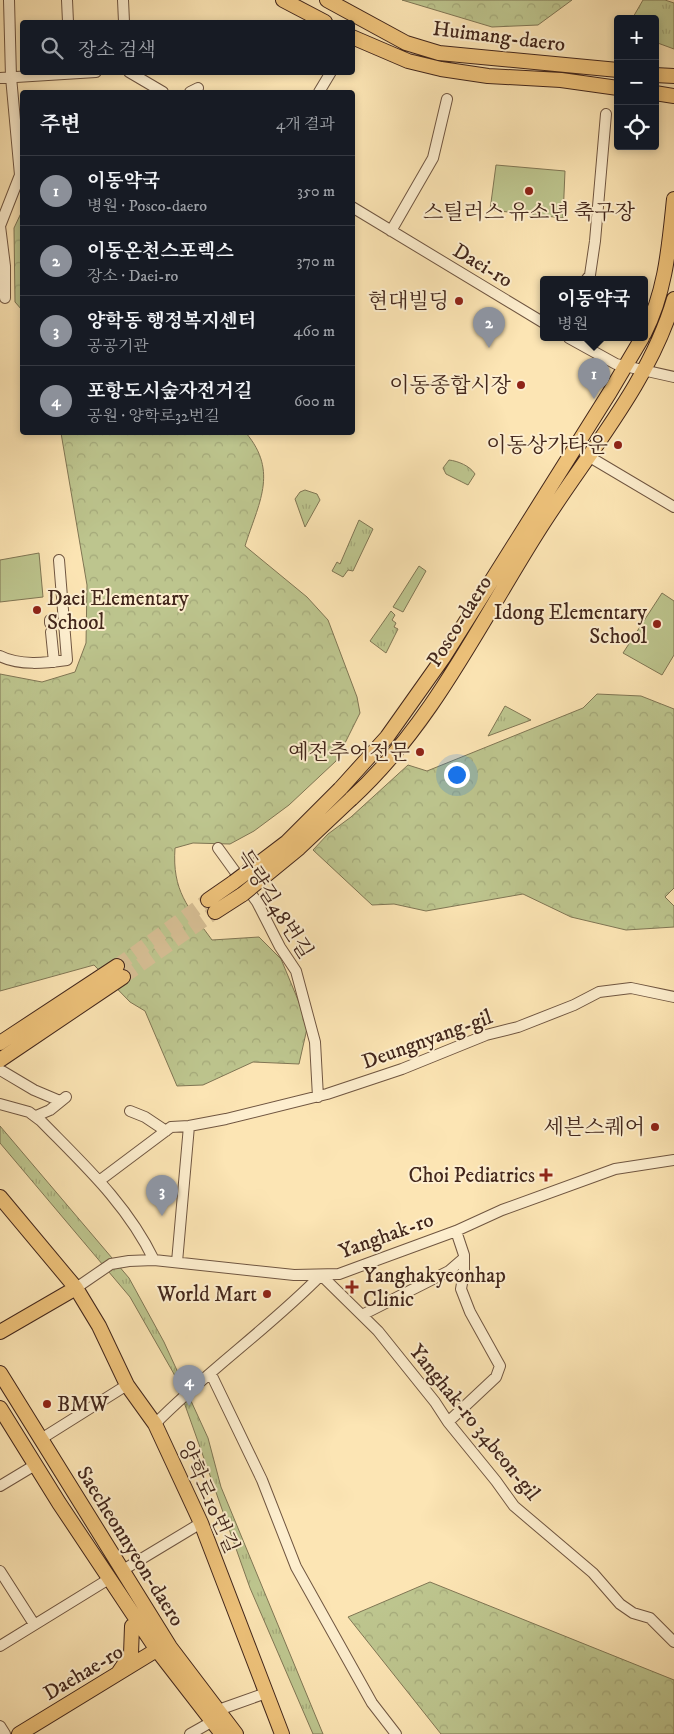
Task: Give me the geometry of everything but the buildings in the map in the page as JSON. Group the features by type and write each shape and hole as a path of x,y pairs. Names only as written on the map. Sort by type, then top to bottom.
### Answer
{"main road":[{"path":"283,0 321,20"},
{"name":"Huimang-daero","path":"327,0 406,43 439,52 614,70"},
{"name":"Huimang-daero","path":"355,39 408,61 441,69 488,76 561,80 614,87"},
{"path":"659,74 674,76"},
{"path":"659,94 674,96"},
{"path":"648,325 658,303 663,284 674,199"},
{"name":"Posco-daero","path":"215,912 243,894 299,848 351,799 425,713 642,371 663,331 674,299"},
{"name":"Posco-daero","path":"208,900 287,842 340,789 410,707 640,341"},
{"path":"547,491 551,497 560,498"},
{"path":"0,1043 120,972 1,1066"},
{"name":"양학로10번길","path":"0,1197 76,1288 99,1326 127,1385 155,1424 201,1523 282,1734"},
{"name":"Yanghak-ro","path":"0,1332 76,1288"},
{"name":"Saecheonnyeon-daero","path":"0,1373 123,1570 161,1648 236,1734"},
{"name":"Saecheonnyeon-daero","path":"0,1408 94,1556 222,1734"},
{"path":"94,1556 97,1570 132,1626 161,1648 209,1729"},
{"path":"116,1675 131,1654 132,1626"},
{"path":"161,1648 181,1652 243,1734"},
{"name":"Daehae-ro","path":"19,1734 161,1648"}],"street":[{"path":"5,298 5,266 0,226 20,175 11,77 9,0"},
{"path":"67,0 68,20"},
{"path":"123,0 124,20"},
{"path":"0,78 40,75"},
{"path":"135,75 160,90"},
{"path":"320,90 330,75"},
{"path":"392,231 433,158 447,99"},
{"path":"589,276 595,241 606,114"},
{"name":"Daei-ro","path":"355,209 540,321"},
{"path":"574,341 609,361 625,367 674,377"},
{"path":"588,456 674,507"},
{"path":"0,656 6,659 35,662 67,660 59,560"},
{"path":"50,625 54,662"},
{"name":"득량길48번길","path":"218,848 257,902 280,947 296,971 315,1042 318,1097"},
{"name":"Deungnyang-gil","path":"99,1181 171,1127 189,1126 318,1097 402,1069 486,1035 518,1027 574,1005 599,992 631,988 674,997"},
{"path":"1,1066 34,1090 63,1099 50,1110 36,1116"},
{"path":"0,1104 36,1116 120,1203 141,1232 154,1260"},
{"path":"130,1111 145,1117 166,1131"},
{"path":"177,1262 189,1126"},
{"name":"Yanghak-ro","path":"76,1288 111,1264 154,1260 284,1274 339,1274 456,1231 502,1210 615,1169 674,1160"},
{"path":"448,1422 496,1376 500,1366 470,1312 461,1289 464,1258 456,1231"},
{"path":"362,1315 450,1271 464,1258"},
{"path":"155,1424 184,1395 211,1374 321,1275"},
{"name":"Yanghak-ro 34beon-gil","path":"321,1275 362,1315 427,1392 448,1422 514,1506 593,1573 620,1604 633,1613 650,1618 674,1642"},
{"path":"211,1374 262,1480 296,1567 372,1703 396,1734"},
{"path":"41,1439 127,1385"},
{"path":"0,1486 36,1466"},
{"path":"123,1570 201,1523"},
{"path":"0,1571 34,1624"},
{"path":"0,1646 104,1582"},
{"path":"224,1708 266,1693"},
{"path":"0,1726 5,1734"},
{"path":"190,1734 209,1729"}],"green space":[{"path":"402,0 572,0 538,25 492,27"},
{"path":"643,0 665,0 674,3 674,49 659,43 659,15 634,15"},
{"name":"스틸러스 유소년 축구장","path":"496,165 565,171 563,218 490,210"},
{"path":"20,215 20,308 15,302 14,228"},
{"path":"61,435 247,435 256,447 262,461 264,475 260,502 245,546 307,597 328,620 357,697 360,713 336,761 289,805 254,831 230,844 193,843 175,848 176,876 183,898 212,940 259,937 281,959 308,1024 299,1064 253,1062 203,1085 177,1086 145,1011 130,1002 94,965 0,991 0,674 42,682 75,672 86,643 87,585"},
{"path":"449,460 463,464 475,474 468,485 446,474 443,468"},
{"path":"305,490 317,494 320,500 305,527 295,499 300,492"},
{"path":"359,520 373,529 353,571 348,570 343,577 332,571 337,562 340,564"},
{"path":"39,553 43,597 0,602 0,560"},
{"path":"419,566 426,571 403,612 393,607"},
{"path":"662,593 674,601 674,655 662,675 623,653"},
{"path":"391,611 395,615 392,620 396,623 394,627 398,629 386,653 370,641"},
{"path":"597,694 641,696 674,709 674,888 665,897 674,906 674,927 626,930 571,917 523,894 426,911 394,904 372,905 313,850 328,834 351,817 408,765 427,771 583,708"},
{"path":"505,706 531,720 488,736"},
{"path":"0,1126 129,1278 164,1342 208,1438 221,1487 323,1734 313,1734 250,1588 174,1374 130,1297 0,1143"},
{"path":"430,1582 674,1680 674,1734 441,1734 348,1617"}],"tunnel":[{"path":"117,966 208,900"},
{"path":"123,977 215,912"}],"place":[{"name":"스틸러스 유소년 축구장","path":"529,191"},
{"name":"현대빌딩","path":"459,301"},
{"name":"이동온천스포렉스","path":"489,348"},
{"name":"이동종합시장","path":"521,385"},
{"name":"이동약국","path":"594,399"},
{"name":"이동상가타운","path":"618,445"},
{"name":"Daei Elementary School","path":"37,610"},
{"name":"Idong Elementary School","path":"657,624"},
{"name":"예전추어전문","path":"420,752"},
{"name":"세븐스퀘어","path":"655,1127"},
{"name":"Choi Pediatrics","path":"546,1175"},
{"name":"양학동 행정복지센터","path":"162,1216"},
{"name":"Yanghakyeonhap Clinic","path":"352,1287"},
{"name":"World Mart","path":"267,1294"},
{"name":"BMW","path":"47,1404"},
{"name":"포항도시숲자전거길","path":"189,1406"}]}
